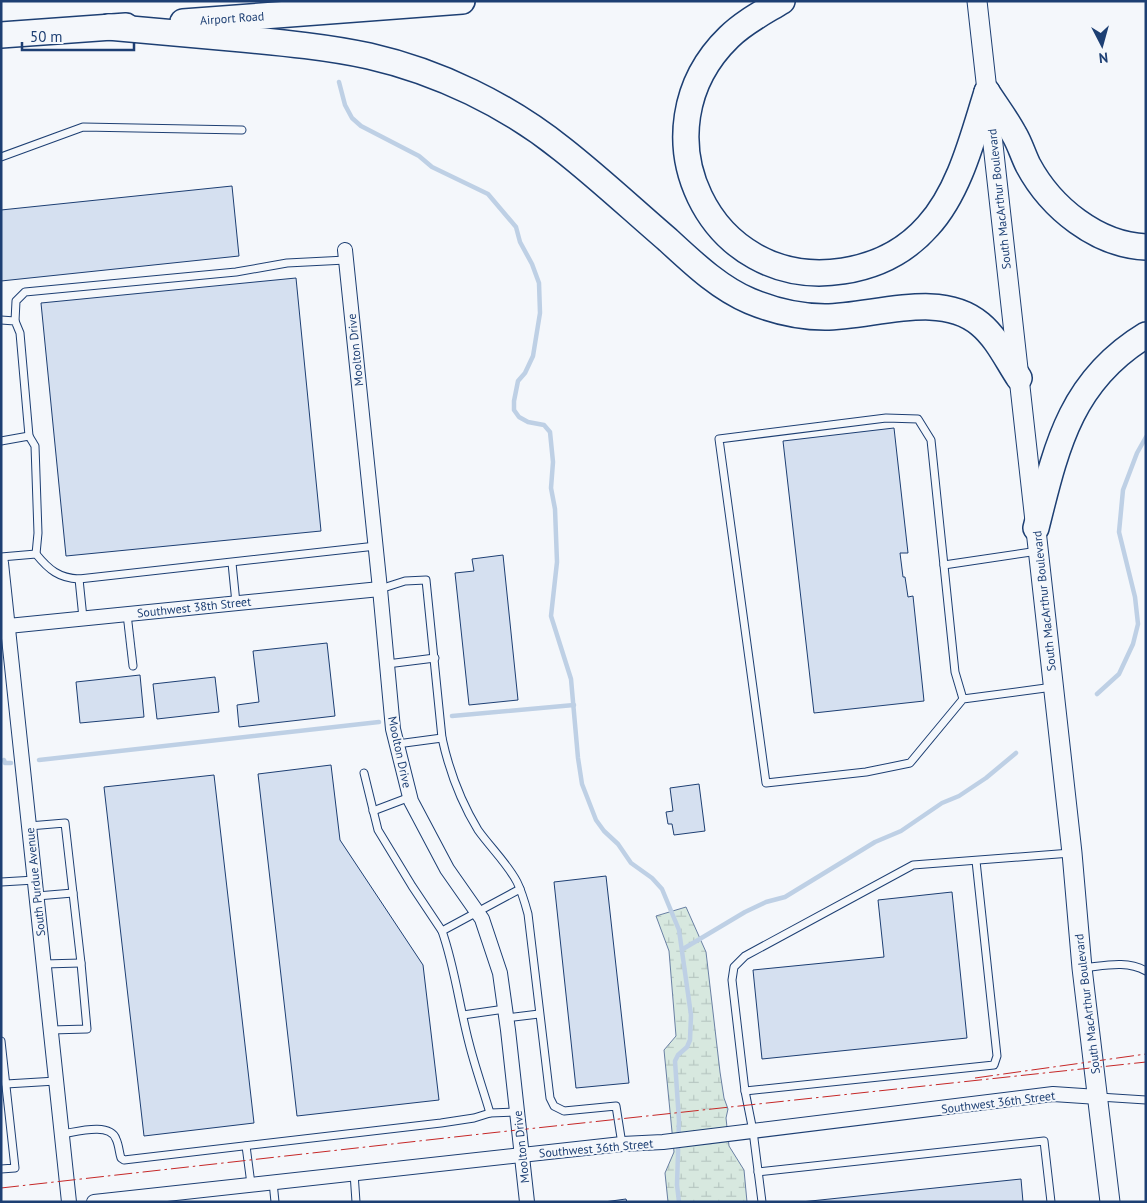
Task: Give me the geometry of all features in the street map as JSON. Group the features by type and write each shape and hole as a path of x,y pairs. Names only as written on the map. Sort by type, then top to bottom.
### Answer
{"highway":[{"name":"Airport Road","path":"1,35 462,1"},
{"path":"782,1 729,36 711,57 690,98 685,126 692,178 703,203 718,226 736,245 756,258 787,269 810,273 834,273 861,269 884,260 907,246 929,226 944,204 957,179 987,92"},
{"path":"108,27 319,46 371,56 448,82 488,100 561,148 694,264 725,288 748,300 800,316 826,317 930,306 949,308 965,314 981,325 997,344 1019,378"},
{"path":"987,92 1015,134 1028,166 1063,211 1086,228 1109,239 1132,247 1146,247"},
{"path":"1037,540 1051,468 1068,420 1084,392 1102,370 1128,346 1146,335"}],"main road":[{"name":"South MacArthur Boulevard","path":"977,5 1054,687 1082,968 1110,1202"}],"street":[{"name":"Moolton Drive","path":"345,255 376,546 393,730 410,797 447,870 482,919 500,973 518,1112 527,1202"},
{"name":"South Purdue Avenue","path":"1,563 69,1202"},
{"name":"Southwest 38th Street","path":"8,626 380,589"},
{"name":"Southwest 36th Street","path":"94,1202 622,1144 664,1142 1053,1094 1098,1097"}],"lane":[{"path":"1,157 83,127 242,130"},
{"path":"345,255 236,272 25,292 16,301 15,321 20,333 29,436 35,446 38,533 36,554 45,565 65,578 79,579 376,546"},
{"path":"1,320 15,321"},
{"path":"963,699 955,672 931,440 918,419 886,418 719,439 766,783 866,772 910,762 963,699 1054,687"},
{"path":"1,441 29,436"},
{"path":"944,565 1037,540"},
{"path":"1,557 36,554"},
{"path":"232,563 236,603"},
{"path":"79,579 83,618"},
{"path":"380,589 405,581 426,580 442,738 446,757 463,800 478,828 516,880 528,914 550,1098 554,1106 564,1110 616,1106 622,1144"},
{"path":"127,614 133,666"},
{"path":"387,664 435,658"},
{"path":"397,744 442,738"},
{"path":"364,774 378,830 442,931 455,973 478,1079 490,1113"},
{"path":"373,811 410,797"},
{"path":"29,826 64,823 81,963 87,1029 51,1030"},
{"path":"762,1202 753,1131 744,1091 732,980 734,967 745,956 913,865 1072,853"},
{"path":"744,1091 994,1065 997,1056 976,861"},
{"path":"1,882 35,880"},
{"path":"442,931 520,889"},
{"path":"36,896 73,893"},
{"path":"44,964 81,963"},
{"path":"1082,968 1125,964 1146,971"},
{"path":"463,1015 539,1014"},
{"path":"1,1041 6,1084 5,1111 15,1168 1,1169"},
{"path":"6,1084 56,1081"},
{"path":"1098,1097 1146,1100"},
{"path":"62,1134 104,1129 111,1132 116,1139 121,1158 124,1160 441,1123 474,1118 490,1113 518,1112"},
{"path":"758,1172 1044,1142 1050,1202"},
{"path":"246,1146 251,1184"},
{"path":"354,1173 356,1199"},
{"path":"273,1182 275,1202"}],"green space":[{"path":"686,907 706,952 720,1072 724,1098 728,1109 726,1118 729,1146 744,1170 747,1202 668,1202 665,1173 674,1152 664,1050 676,1036 669,951 656,916"}],"building":[{"path":"232,186 239,256 1,281 1,210"},
{"path":"296,278 321,531 66,556 41,303"},
{"path":"894,428 908,553 900,553 908,597 913,596 924,701 814,713 783,441"},
{"path":"503,555 518,700 469,705 455,573 474,571 472,559"},
{"path":"327,643 335,716 239,727 237,705 259,702 253,651"},
{"path":"140,675 144,717 80,723 76,682"},
{"path":"215,677 219,712 157,719 153,684"},
{"path":"331,765 340,840 423,965 439,1100 297,1116 258,774"},
{"path":"214,775 254,1123 144,1136 104,787"},
{"path":"699,784 705,831 674,835 672,824 668,824 666,812 673,811 670,788"},
{"path":"606,876 629,1083 576,1088 554,882"},
{"path":"952,892 967,1038 762,1059 753,970 884,957 878,900"},
{"path":"1021,1179 1023,1202 801,1202"},
{"path":"626,1199 627,1202 604,1202"}],"waterway":[{"path":"339,82 345,105 352,118 361,126 419,156 432,167 488,194 516,227 520,242 532,264 539,283 540,313 533,356 525,373 518,381 514,410 519,417 528,422 544,425 550,432 553,462 551,488 555,509 557,562 551,616 571,679 582,784 596,820 604,831 618,844 631,863 652,878 662,889 679,930 691,1015 690,1040 687,1047 678,1055 675,1061 679,1121 677,1185 679,1202"},
{"path":"1097,694 1119,674 1133,644 1138,624 1135,597 1119,532 1123,490 1137,453 1146,437"},
{"path":"452,716 574,705"},
{"path":"39,760 379,722"},
{"path":"683,949 745,912 766,902 785,897 875,842 901,831 942,803 959,796 986,778 1016,753"},
{"path":"4,760 5,763 11,763"}],"power":[{"path":"975,1078 1146,1054"},
{"path":"1,1188 1146,1062"}]}
